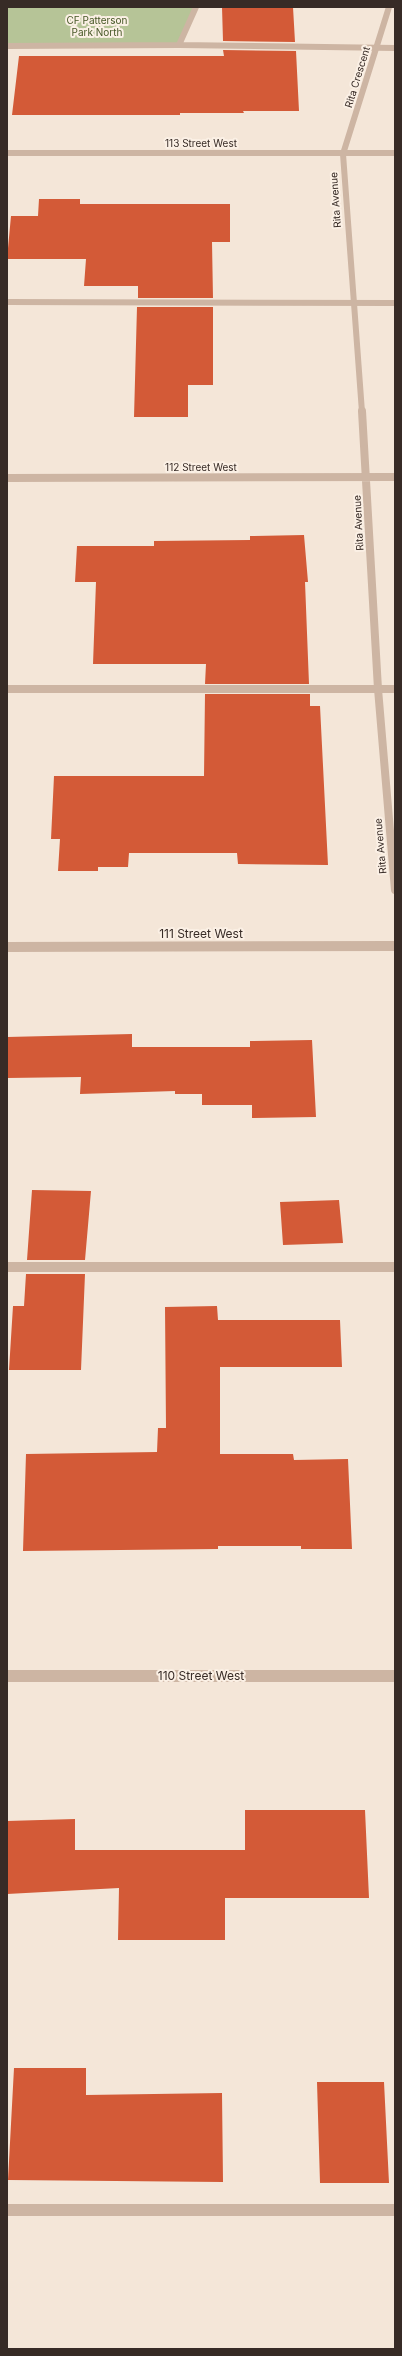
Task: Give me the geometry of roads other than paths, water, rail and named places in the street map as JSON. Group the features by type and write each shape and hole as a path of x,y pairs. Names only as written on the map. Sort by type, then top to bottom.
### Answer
{"street":[{"path":"179,45 196,7"},
{"name":"Rita Crescent","path":"343,154 389,7"},
{"path":"7,46 179,45 395,48"},
{"name":"113 Street West","path":"7,153 395,153"},
{"name":"Rita Avenue","path":"343,154 367,477 378,689 395,890"},
{"path":"7,302 395,303"},
{"name":"112 Street West","path":"7,478 395,477"},
{"path":"7,689 395,689"},
{"name":"111 Street West","path":"7,947 395,946"},
{"path":"7,1267 395,1267"},
{"name":"110 Street West","path":"7,1676 395,1676"},
{"path":"7,2210 395,2210"}],"park label":[{"name":"CF Patterson Park North","path":"97,26"}]}
